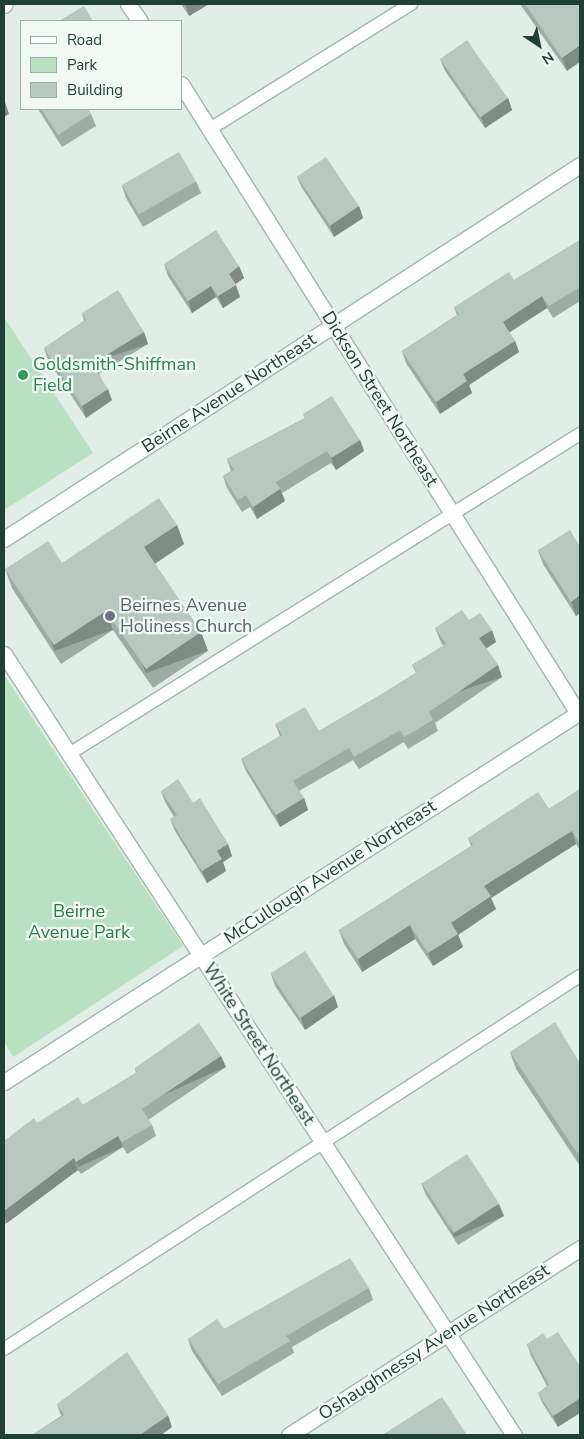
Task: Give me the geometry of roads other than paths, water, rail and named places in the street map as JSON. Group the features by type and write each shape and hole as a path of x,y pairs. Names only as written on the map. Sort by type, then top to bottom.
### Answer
{"street":[{"path":"128,4 139,20"},
{"name":"Dickson Street Northeast","path":"182,86 580,714"},
{"name":"Beirne Avenue Northeast","path":"4,539 580,165"},
{"name":"White Street Northeast","path":"4,654 514,1435"},
{"name":"McCullough Avenue Northeast","path":"4,1082 580,714"},
{"name":"Oshaughnessy Avenue Northeast","path":"289,1435 580,1248"}],"lane":[{"path":"210,128 412,4"},
{"path":"69,754 580,434"},
{"path":"4,1349 580,976"}],"place":[{"name":"Goldsmith-Shiffman Field","path":"23,375"},
{"name":"Beirnes Avenue Holiness Church","path":"110,616"}],"park label":[{"name":"Beirne Avenue Park","path":"79,922"}]}
